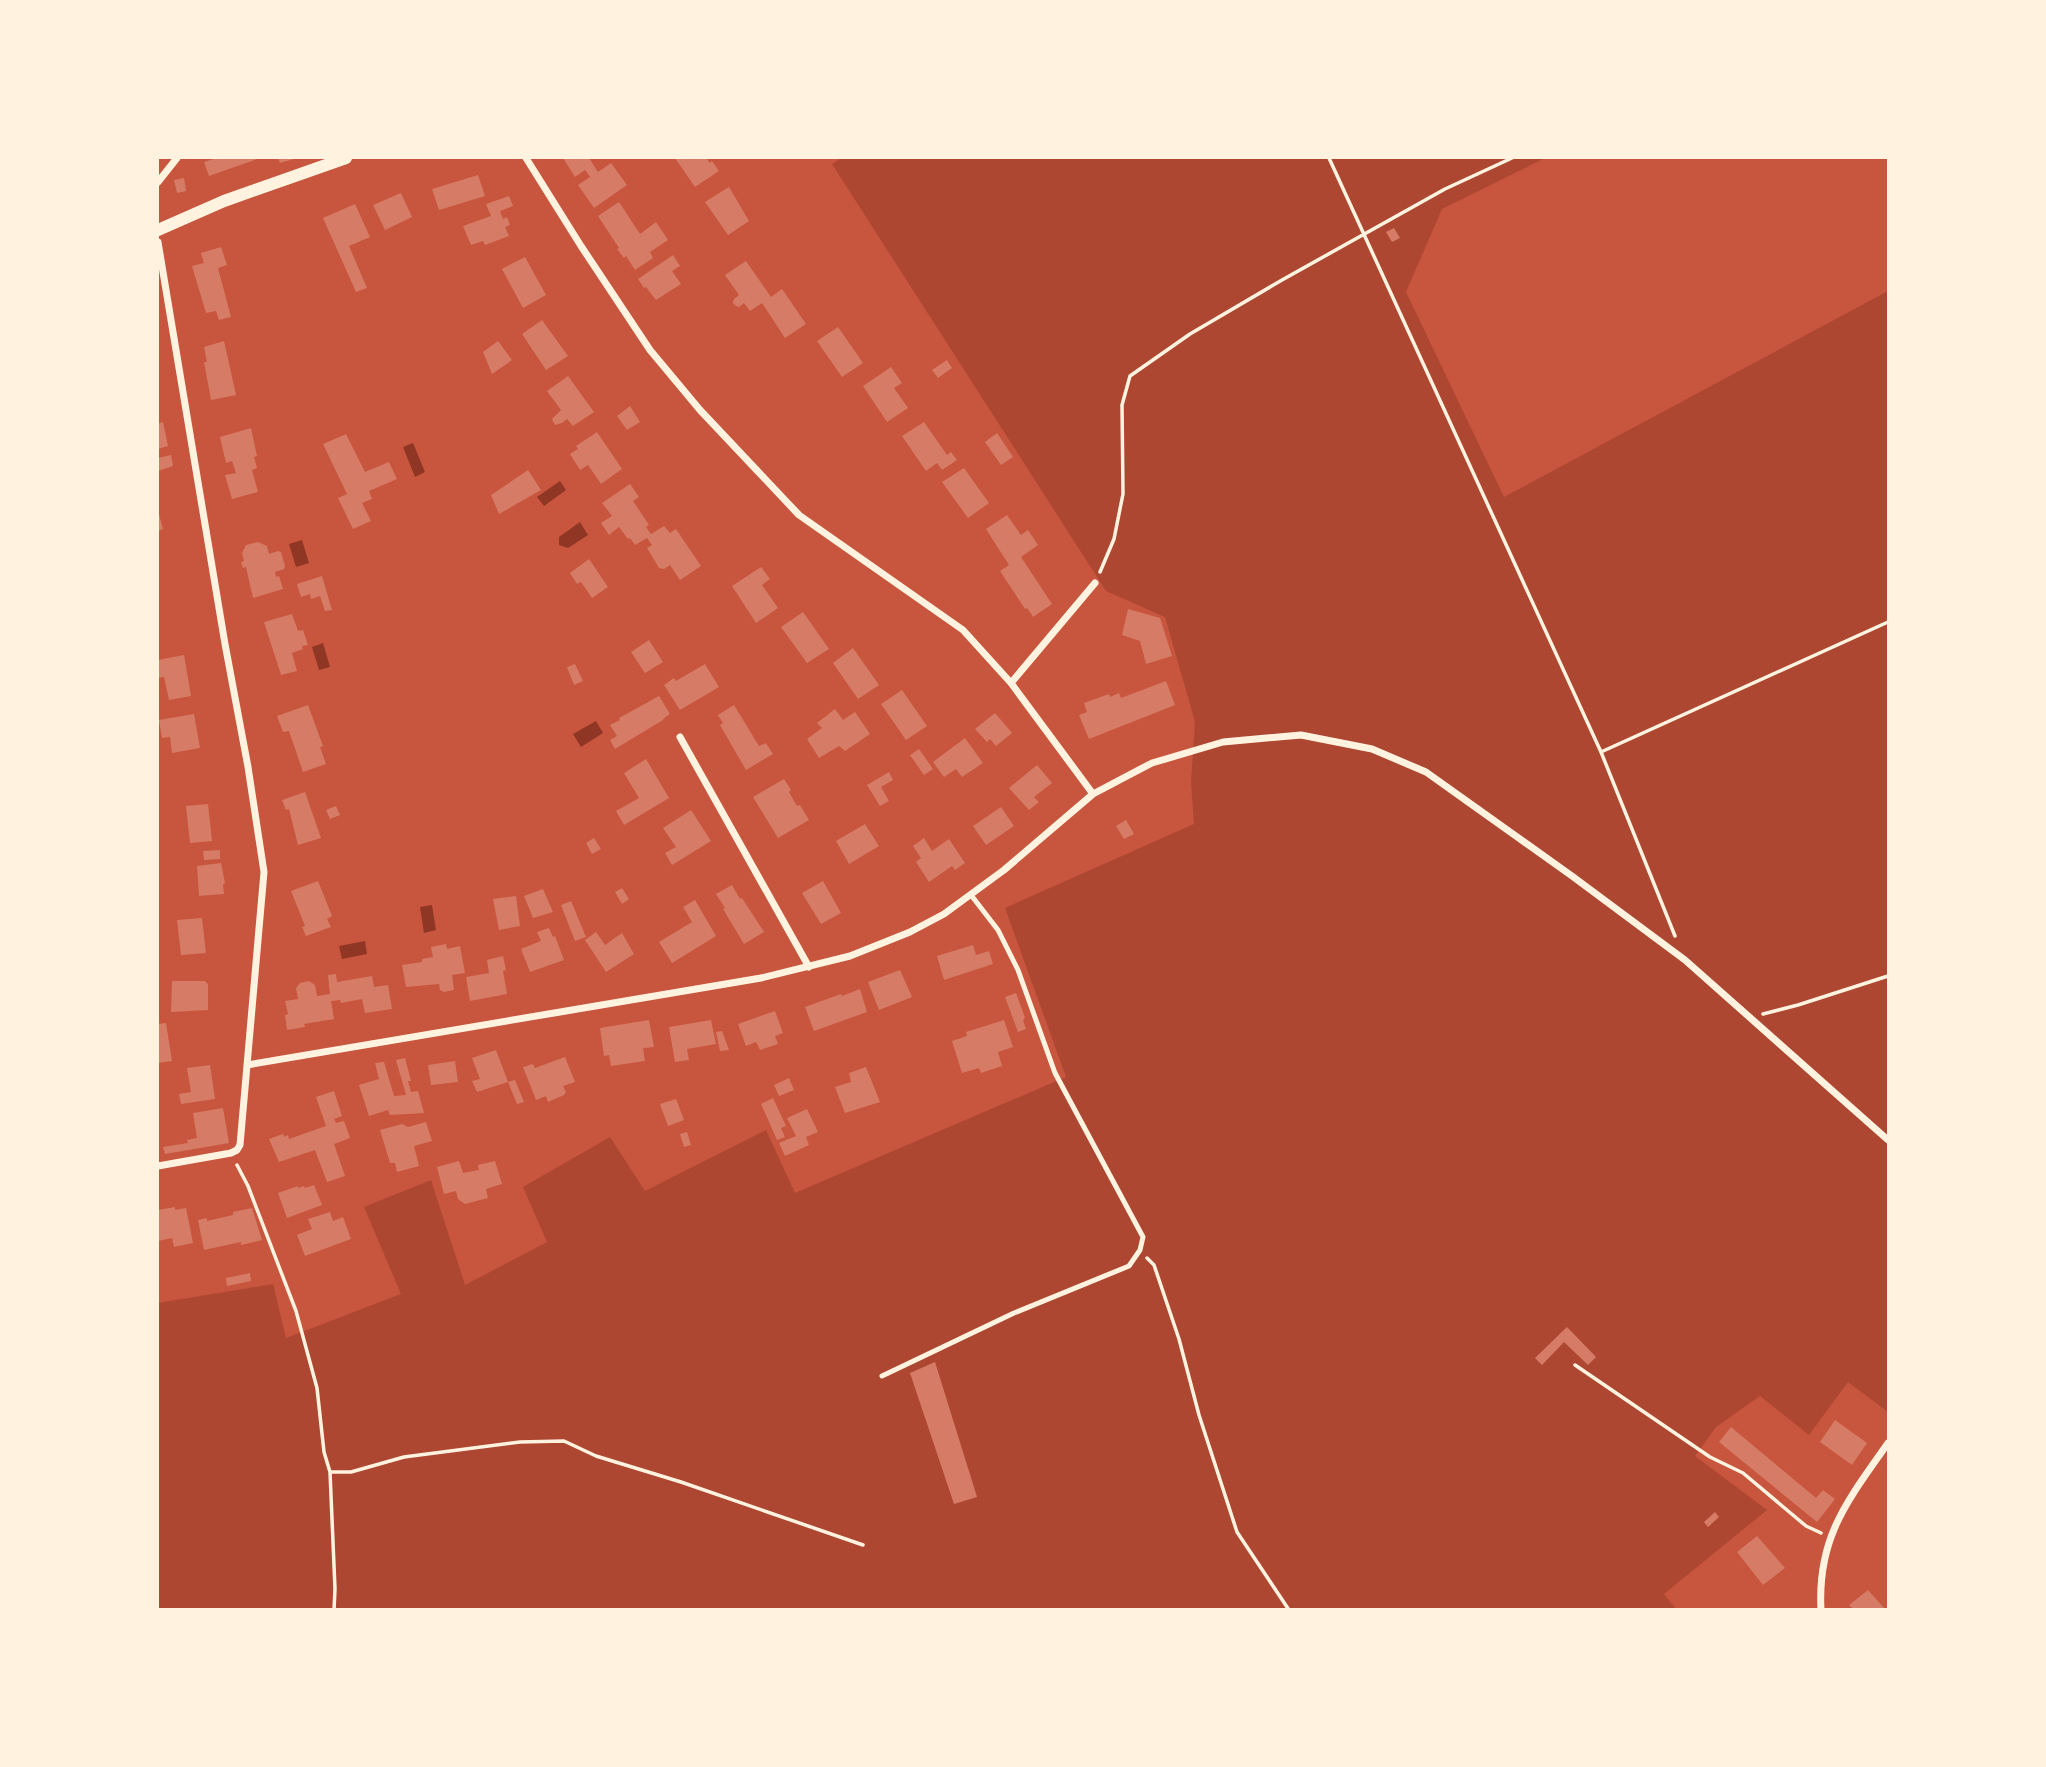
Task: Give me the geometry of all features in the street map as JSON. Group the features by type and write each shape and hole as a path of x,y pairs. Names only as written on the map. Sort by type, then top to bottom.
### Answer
{"street":[{"path":"158,182 177,158"},
{"path":"158,230 224,201 345,158"},
{"path":"526,158 580,246 650,350 699,410 799,515 963,631 1011,683 1093,794"},
{"path":"158,242 264,872 240,1145 231,1153 158,1166"},
{"path":"1011,683 1095,583"},
{"path":"247,1065 761,978 850,956 910,932 944,914 1026,852 1093,794 1152,763 1223,742 1301,735 1371,749 1426,772 1685,960 1888,1140"},
{"path":"680,737 809,967"},
{"path":"1821,1609 1824,1560 1829,1538 1845,1504 1888,1443"}],"lane":[{"path":"882,1376 1014,1313 1129,1265 1140,1250 1143,1237 1055,1073 1018,970 998,930 971,895"}],"path":[{"path":"1329,158 1601,752 1685,960"},
{"path":"1095,583 1114,539 1123,494 1122,405 1130,376 1191,334 1363,235 1445,189 1512,158"},
{"path":"1601,752 1888,622"},
{"path":"1749,1017 1798,1005 1888,976"},
{"path":"231,1153 248,1186 296,1311 317,1388 324,1452 330,1472 334,1609"},
{"path":"1140,1250 1154,1265 1237,1532 1289,1609"},
{"path":"1575,1365 1710,1457 1743,1473 1806,1525 1829,1538"},
{"path":"330,1472 351,1472 404,1457 520,1442 564,1441 596,1456 681,1482 863,1545"}],"shaded area":[{"path":"841,158 1545,158 1442,209 1406,292 1504,497 1888,291 1888,1412 1848,1382 1809,1435 1760,1396 1716,1427 1695,1456 1767,1510 1664,1594 1676,1609 158,1610 158,1303 273,1284 286,1338 401,1294 364,1207 431,1180 465,1285 547,1242 523,1187 610,1137 645,1191 766,1130 795,1193 1066,1077 1005,908 1194,824 1191,782 1195,722 1165,617 1106,591 832,164"},
{"path":"413,443 425,472 415,477 403,447"},
{"path":"560,481 566,490 544,506 537,497"},
{"path":"580,522 588,535 568,548 559,545 559,537"},
{"path":"302,540 309,563 296,567 289,544"},
{"path":"323,643 330,667 319,670 312,647"},
{"path":"596,721 603,733 581,747 573,734"},
{"path":"432,905 436,930 424,933 420,907"},
{"path":"365,941 367,954 342,959 339,946"}],"building":[{"path":"217,158 260,158 209,176 204,162"},
{"path":"278,158 297,158 280,163"},
{"path":"563,158 589,158 598,172 611,163 627,185 594,208 578,185 590,177 585,170 575,177"},
{"path":"675,158 706,158 710,163 712,161 719,171 695,187"},
{"path":"478,175 485,196 439,210 432,189"},
{"path":"184,178 186,191 177,193 174,180"},
{"path":"729,187 749,221 728,235 705,202"},
{"path":"401,193 412,217 385,230 373,205"},
{"path":"509,196 513,206 500,211 503,219 507,217 510,225 505,227 509,236 485,245 483,241 471,245 463,226 491,216 486,204"},
{"path":"619,202 640,234 656,222 668,240 650,252 653,258 635,270 626,256 624,258 617,249 619,248 598,216"},
{"path":"355,204 370,237 349,246 367,288 356,292 323,218"},
{"path":"1394,228 1400,238 1392,242 1386,232"},
{"path":"221,247 227,265 218,268 231,317 219,320 216,311 206,313 192,266 204,263 201,253"},
{"path":"673,255 680,266 672,271 681,284 656,300 638,279"},
{"path":"525,257 546,295 523,308 502,269"},
{"path":"746,261 771,297 782,289 806,324 785,338 762,303 750,311 744,303 739,307 733,303 739,295 725,275"},
{"path":"542,320 568,356 546,370 522,334"},
{"path":"838,327 863,363 842,377 817,341"},
{"path":"224,341 236,395 211,400 204,347"},
{"path":"498,341 512,360 492,374 483,352"},
{"path":"947,360 952,368 938,378 932,370"},
{"path":"891,367 902,383 894,388 908,408 887,422 863,386"},
{"path":"568,376 594,412 573,426 567,419 555,425 552,419 561,410 547,391"},
{"path":"630,406 640,422 627,430 617,416"},
{"path":"163,422 168,446 158,449 158,424"},
{"path":"924,422 947,455 951,452 957,460 942,470 937,463 926,471 902,436"},
{"path":"251,428 257,456 254,457 257,468 252,470 258,492 232,499 225,475 236,473 232,461 226,463 220,437"},
{"path":"597,432 622,469 601,484 588,465 580,470 570,454 578,449 576,446"},
{"path":"997,433 1013,457 1001,465 985,442"},
{"path":"346,434 365,472 389,462 397,479 369,491 372,499 362,503 371,521 353,529 338,498 347,494 323,444"},
{"path":"171,455 173,466 158,471 158,458"},
{"path":"964,468 989,503 968,518 942,482"},
{"path":"528,470 541,490 499,514 491,495"},
{"path":"630,484 639,497 633,501 649,525 646,527 651,534 664,526 670,533 676,529 701,566 680,580 670,565 664,569 659,568 647,548 652,545 647,538 635,545 619,527 609,535 601,523 612,516 602,503"},
{"path":"158,511 163,529 158,531"},
{"path":"1007,515 1021,535 1028,530 1038,545 1021,557 1052,604 1033,617 1000,571 1009,565 986,529"},
{"path":"258,542 267,546 269,554 281,552 285,566 275,572 283,589 253,598 246,567 243,568 241,562 244,561 242,553 246,545"},
{"path":"589,559 608,587 592,598 581,582 577,584 570,573"},
{"path":"761,567 770,579 762,585 778,608 756,623 732,586"},
{"path":"322,576 332,610 325,611 320,596 311,599 310,594 301,597 297,584"},
{"path":"1128,609 1160,618 1172,656 1146,664 1140,641 1122,635"},
{"path":"803,612 829,649 807,663 781,627"},
{"path":"292,614 298,631 303,630 308,645 292,653 297,671 281,675 264,622"},
{"path":"649,640 663,662 645,673 631,652"},
{"path":"853,648 879,685 858,699 833,663"},
{"path":"184,655 191,696 169,700 164,677 158,678 158,660"},
{"path":"575,664 583,681 574,685 567,667"},
{"path":"705,664 719,687 680,710 664,685"},
{"path":"1166,681 1175,705 1089,739 1079,715 1087,712 1084,703 1109,694 1110,697 1119,693 1121,698"},
{"path":"902,690 927,726 906,740 881,704"},
{"path":"659,696 670,714 615,749 610,740 617,736 610,725"},
{"path":"308,705 323,746 320,747 326,764 303,772 289,731 283,732 277,716"},
{"path":"734,705 759,746 766,743 773,754 746,770 720,725 723,723 718,715"},
{"path":"835,709 843,720 855,712 870,734 845,751 839,746 819,758 807,739 822,728 817,723"},
{"path":"995,713 1012,733 996,746 990,739 987,742 975,729"},
{"path":"194,714 200,748 172,753 170,737 162,738 159,720"},
{"path":"965,738 983,763 962,777 956,769 944,777 933,762"},
{"path":"919,749 933,769 924,775 910,755"},
{"path":"646,759 669,798 624,825 616,811 639,798 624,773"},
{"path":"1037,765 1052,783 1034,797 1039,802 1029,810 1009,788"},
{"path":"889,772 893,780 881,787 889,801 880,806 867,785"},
{"path":"784,779 797,806 800,805 809,820 778,838 753,797"},
{"path":"305,792 321,838 298,845 289,809 286,810 282,800"},
{"path":"208,804 212,841 190,843 186,806"},
{"path":"336,806 340,815 330,819 326,810"},
{"path":"1001,807 1014,826 986,845 973,826"},
{"path":"691,810 711,841 672,865 665,853 676,847 663,828"},
{"path":"1126,820 1134,834 1124,839 1116,826"},
{"path":"865,824 879,846 849,864 836,841"},
{"path":"594,838 601,849 592,854 586,843"},
{"path":"924,838 932,851 949,839 965,863 955,870 952,866 929,882 916,862 921,858 913,846"},
{"path":"220,850 220,859 204,860 203,851"},
{"path":"221,863 224,894 199,896 197,866"},
{"path":"318,881 332,916 327,919 331,927 306,936 302,927 305,926 291,891"},
{"path":"823,881 841,913 821,924 802,893"},
{"path":"732,885 764,932 744,944 716,894"},
{"path":"622,888 629,899 622,904 615,892"},
{"path":"543,889 553,912 533,918 524,896"},
{"path":"516,896 520,926 499,930 493,899"},
{"path":"695,900 716,936 672,963 659,942 692,922 683,907"},
{"path":"571,901 586,937 575,941 561,905"},
{"path":"202,918 206,953 181,955 177,920"},
{"path":"549,928 564,960 530,972 521,949 541,941 537,932"},
{"path":"596,932 605,945 622,933 634,954 606,972 585,940"},
{"path":"446,944 447,949 460,946 465,973 452,975 454,990 444,992 440,990 439,984 406,987 402,965 433,957 431,947"},
{"path":"973,945 976,955 989,951 993,964 944,980 937,956"},
{"path":"503,956 507,994 470,1001 466,977 489,973 487,960"},
{"path":"900,970 912,997 879,1010 868,982"},
{"path":"336,974 337,982 372,976 374,987 388,985 392,1009 365,1013 362,999 341,1003 340,1000 331,1001 334,1019 287,1030 285,1001 298,999 296,988 300,983 309,981 315,985 317,996 330,994 328,975"},
{"path":"172,981 205,981 208,984 208,1010 171,1012"},
{"path":"860,989 867,1012 814,1031 805,1007"},
{"path":"1016,993 1026,1029 1018,1032 1005,997"},
{"path":"775,1011 783,1033 775,1036 778,1044 760,1050 756,1042 746,1046 738,1024"},
{"path":"649,1020 654,1047 643,1048 645,1061 611,1066 609,1055 604,1056 600,1028"},
{"path":"711,1020 716,1044 687,1049 689,1060 675,1062 669,1027"},
{"path":"1004,1020 1013,1047 998,1052 1002,1066 981,1073 979,1068 962,1073 952,1041 967,1036 966,1032"},
{"path":"166,1023 172,1061 158,1063 158,1024"},
{"path":"722,1031 729,1050 720,1051 716,1032"},
{"path":"496,1050 508,1082 477,1092 472,1081 480,1079 472,1058"},
{"path":"565,1057 575,1082 563,1086 566,1092 564,1095 548,1102 546,1096 536,1100 523,1067 533,1064 535,1068"},
{"path":"405,1058 411,1092 418,1091 424,1113 390,1115 388,1110 369,1116 359,1085 379,1079 375,1063 384,1062 394,1096 406,1095 396,1060"},
{"path":"455,1061 458,1082 431,1085 428,1065"},
{"path":"210,1065 215,1099 181,1104 179,1094 191,1092 187,1068"},
{"path":"866,1067 880,1102 845,1113 835,1087 851,1082 849,1073"},
{"path":"789,1078 794,1090 779,1096 774,1085"},
{"path":"515,1080 524,1102 517,1104 508,1082"},
{"path":"334,1091 342,1116 334,1119 336,1123 344,1121 350,1138 334,1144 345,1176 327,1182 315,1150 279,1162 269,1139 283,1134 284,1137 288,1135 289,1139 326,1126 316,1097"},
{"path":"773,1098 786,1126 781,1128 785,1137 777,1140 761,1104"},
{"path":"676,1099 684,1120 668,1126 660,1104"},
{"path":"223,1108 229,1143 165,1154 163,1147 188,1143 187,1140 197,1138 193,1113"},
{"path":"807,1109 818,1132 806,1137 809,1145 785,1156 779,1143 796,1136 787,1118"},
{"path":"426,1122 432,1141 414,1146 419,1166 397,1172 395,1163 390,1163 380,1130 402,1124 408,1127"},
{"path":"687,1132 691,1145 684,1147 680,1134"},
{"path":"459,1161 463,1173 479,1170 478,1165 495,1161 502,1184 486,1189 488,1198 465,1204 458,1199 456,1191 444,1194 437,1167"},
{"path":"314,1185 322,1205 287,1218 278,1193 298,1186 305,1188"},
{"path":"175,1207 175,1210 186,1208 193,1243 174,1247 172,1238 158,1241 158,1210"},
{"path":"252,1208 262,1240 204,1250 198,1220 207,1218 207,1221"},
{"path":"330,1212 333,1221 343,1217 351,1239 305,1256 297,1235 312,1229 308,1219"},
{"path":"250,1273 251,1281 227,1286 226,1278"},
{"path":"1567,1327 1596,1357 1588,1365 1564,1342 1542,1365 1535,1358"},
{"path":"935,1362 977,1497 954,1504 910,1373"},
{"path":"1835,1420 1867,1443 1852,1465 1820,1442"},
{"path":"1731,1427 1816,1498 1823,1490 1835,1499 1817,1522 1719,1442"},
{"path":"1715,1512 1719,1517 1708,1527 1704,1522"},
{"path":"1757,1536 1785,1568 1763,1585 1737,1552"},
{"path":"1868,1590 1885,1609 1853,1609 1849,1605"}]}
